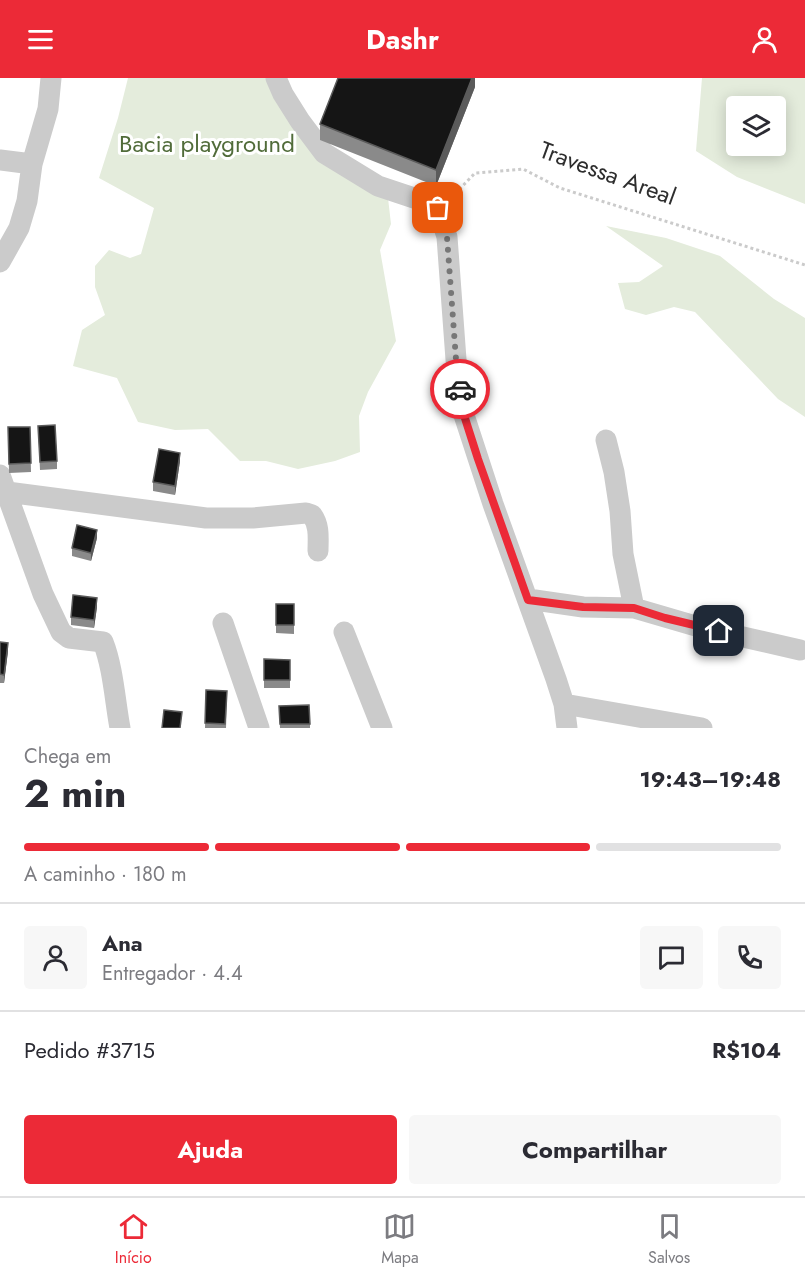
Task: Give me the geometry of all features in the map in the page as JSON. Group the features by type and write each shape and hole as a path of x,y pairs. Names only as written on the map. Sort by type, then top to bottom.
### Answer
{"street":[{"path":"0,262 19,228 27,201 32,164 48,109 51,78"},
{"path":"276,78 300,121 324,153 378,186 438,208 447,237 457,373 463,412 564,704 567,728"},
{"path":"0,160 32,164"},
{"path":"606,440 614,472 623,554 634,608"},
{"path":"120,728 103,642 69,638 61,632 43,594 3,484 206,518 253,518 306,513 312,515 316,520 318,551"},
{"path":"528,600 583,607 634,608 688,624 800,650"},
{"path":"223,623 259,728"},
{"path":"344,632 382,728"},
{"path":"564,704 702,728"}],"path":[{"name":"Travessa Areal","path":"438,208 476,173 523,169 560,188 805,265"}],"green space":[{"name":"Bacia playground","path":"128,78 268,78 282,109 388,198 391,224 380,250 396,341 368,392 359,416 360,452 335,461 298,469 266,461 240,461 208,429 175,430 138,422 117,378 73,366 82,330 105,315 95,287 95,266 109,250 130,258 141,254 154,208 99,178"},
{"path":"702,78 805,78 805,204 737,177 696,151"},
{"path":"606,226 666,238 720,256 774,299 805,318 805,417 778,399 695,312 674,307 646,315 625,309 618,283 639,282 663,266"}],"building":[{"path":"338,78 472,78 436,170 320,124"},
{"path":"55,425 57,461 40,462 38,426"},
{"path":"8,427 30,427 31,463 9,464"},
{"path":"159,449 180,453 175,486 153,482"},
{"path":"77,525 97,530 91,553 72,548"},
{"path":"73,595 97,598 94,620 71,617"},
{"path":"276,604 294,604 294,625 276,625"},
{"path":"0,642 8,643 4,675 0,674"},
{"path":"264,659 290,660 290,680 264,680"},
{"path":"206,690 227,691 225,724 205,723"},
{"path":"309,705 310,724 280,724 279,706"},
{"path":"164,710 182,712 180,728 162,728"}],"way so far":[{"path":"438,208 447,237 460,389"}],"route":[{"path":"460,389 463,412 478,459 528,600 583,607 634,608 719,631"}]}
